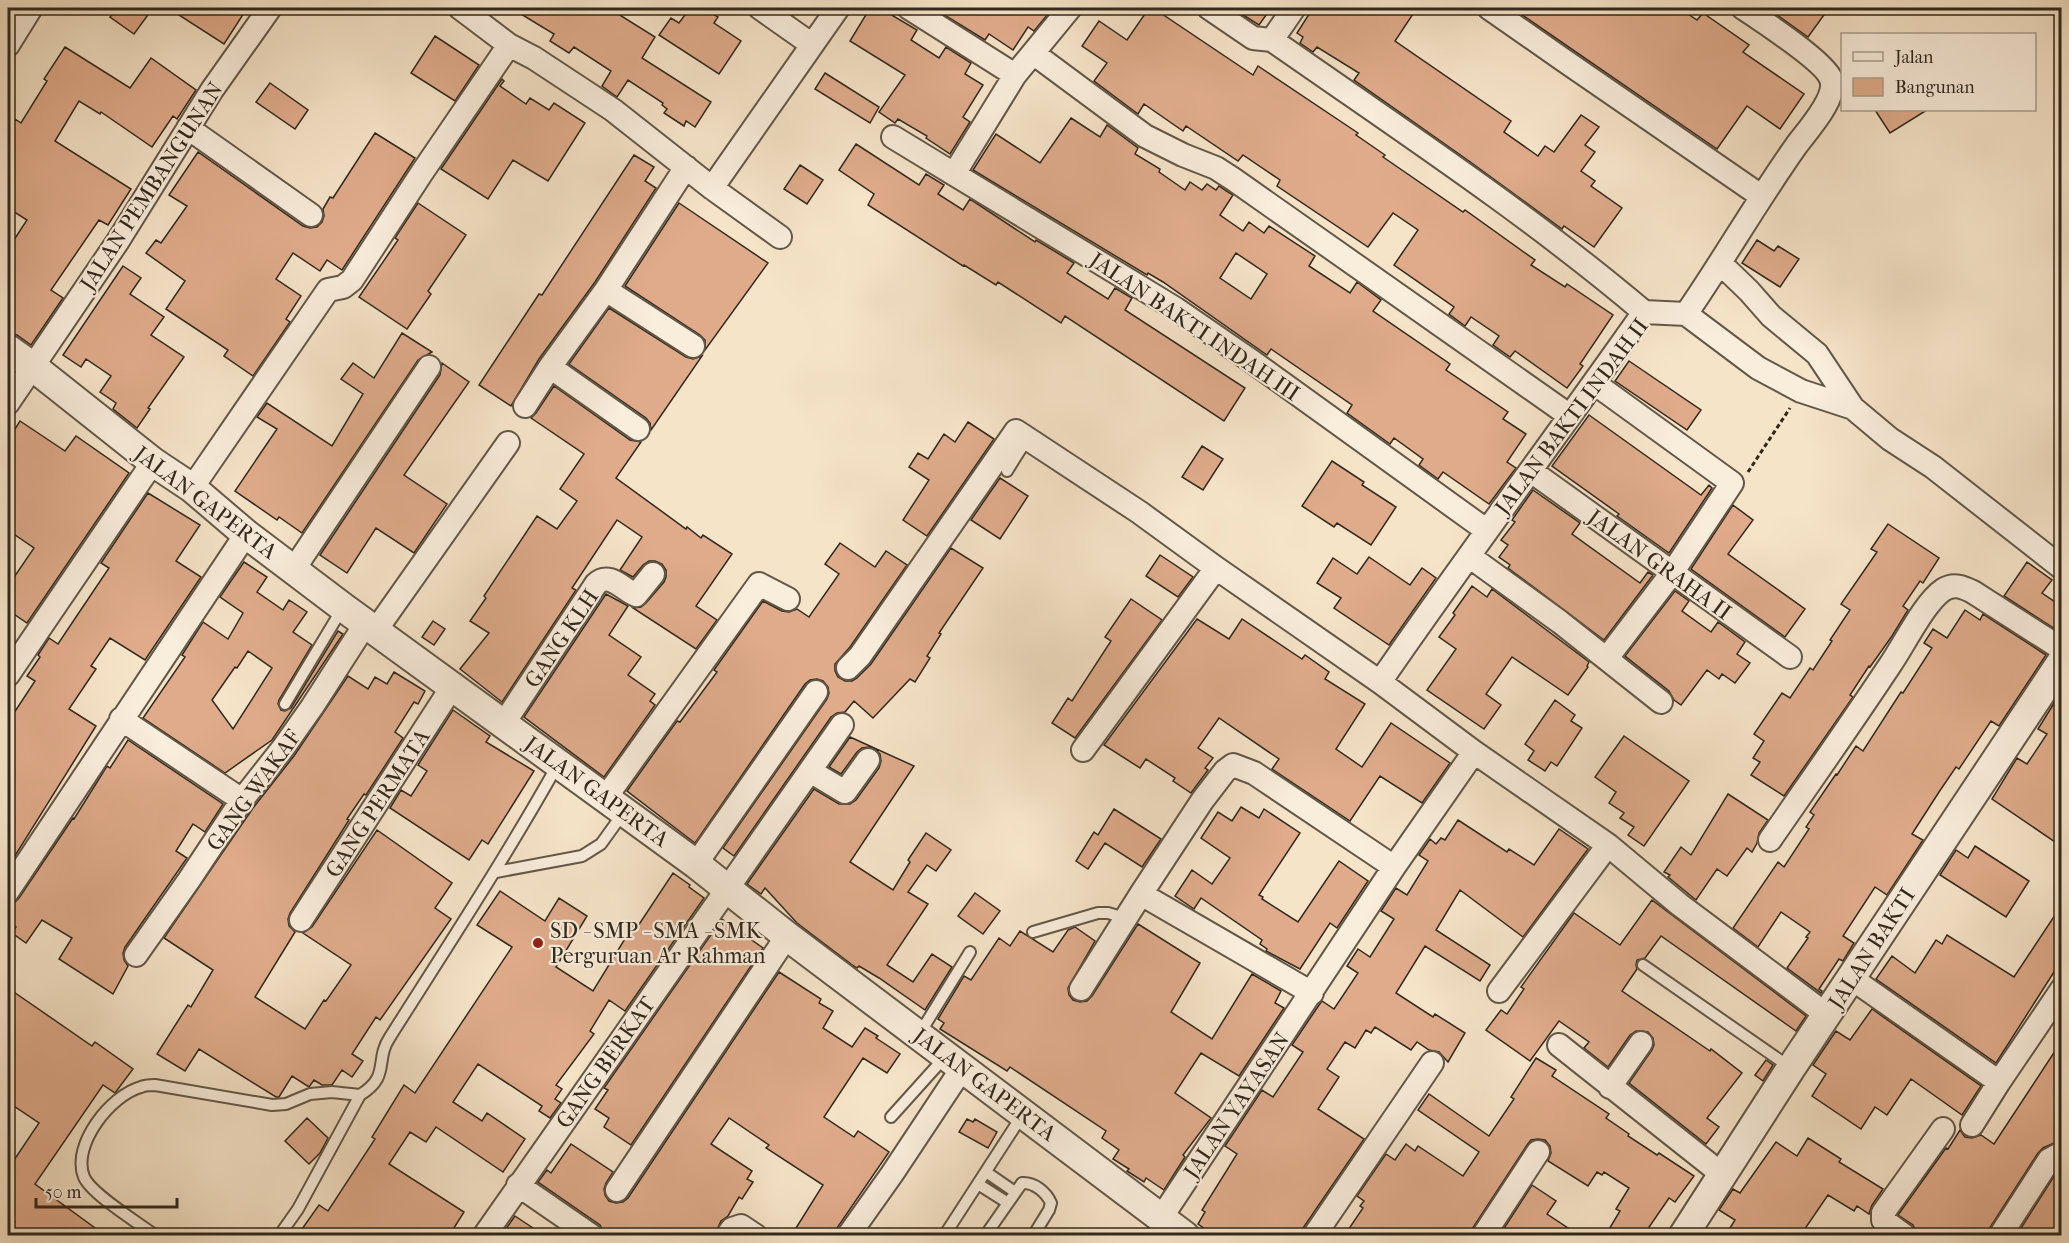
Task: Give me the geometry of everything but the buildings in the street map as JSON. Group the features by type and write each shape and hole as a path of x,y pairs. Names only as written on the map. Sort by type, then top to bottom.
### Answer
{"street":[{"path":"8,45 31,8"},
{"name":"JALAN PEMBANGUNAN","path":"8,403 118,241 212,90 270,8"},
{"path":"460,8 509,45 534,58 613,110 712,188 780,237"},
{"path":"760,8 812,44"},
{"path":"712,188 838,8"},
{"path":"909,8 1015,75"},
{"path":"954,174 1015,75 1070,8"},
{"path":"1209,8 1253,38 1272,40 1474,180 1596,271 1644,312"},
{"path":"1272,40 1294,8"},
{"path":"1489,8 1761,195"},
{"path":"1743,8 1814,59 1831,79 1832,89 1828,100 1761,195 1721,264 1686,314 1758,368 1801,391 1853,408"},
{"path":"192,488 328,290 344,287 352,280 509,45"},
{"path":"1033,53 1145,136 1216,168 1233,179 1570,416"},
{"path":"188,128 311,215"},
{"name":"JALAN BAKTI INDAH III","path":"893,137 1176,309 1486,530"},
{"path":"525,406 550,367 606,290 686,167"},
{"path":"1721,264 1771,316 1817,354 1853,408 1890,439 1933,467 2061,568"},
{"path":"606,290 693,346"},
{"name":"JALAN BAKTI INDAH II","path":"1380,682 1486,530 1531,471 1644,312 1686,314"},
{"name":"JALAN GAPERTA","path":"8,349 153,462 192,488 246,534 368,619 452,687 696,864 787,936 1185,1236"},
{"path":"294,569 429,367"},
{"path":"550,367 638,429"},
{"path":"1594,383 1732,483 1672,573 1607,658"},
{"path":"848,668 860,656 1014,432 1139,512 1608,845 1680,905 1827,1016"},
{"name":"GANG WAKAF","path":"136,956 242,800 312,707 368,619 507,443"},
{"path":"8,675 153,462"},
{"name":"JALAN GRAHA II","path":"1531,471 1790,657"},
{"path":"8,891 246,534"},
{"path":"1469,556 1607,658 1661,702"},
{"path":"1083,750 1216,568"},
{"name":"GANG KLH","path":"504,723 599,581 608,579 636,595 653,574"},
{"path":"615,804 759,584 788,599"},
{"path":"1770,840 1891,664 1932,600 1943,590 1951,586 1960,586 2061,649"},
{"name":"JALAN BAKTI","path":"1683,1236 1851,978 2057,675"},
{"name":"GANG PERMATA","path":"301,920 452,687"},
{"path":"696,864 816,692"},
{"path":"121,719 242,800"},
{"name":"GANG BERKAT","path":"484,1236 842,725"},
{"name":"JALAN YAYASAN","path":"1161,1218 1394,867 1474,752"},
{"path":"810,771 845,792 868,760"},
{"path":"1081,989 1202,801 1225,771 1233,765 1254,773 1394,867"},
{"path":"1499,991 1608,845"},
{"path":"1141,894 1312,993"},
{"path":"617,1190 787,936"},
{"path":"1851,978 1999,1082"},
{"path":"1972,1125 2061,989"},
{"path":"1610,1087 1641,1042"},
{"path":"1559,1045 1722,1175"},
{"path":"848,1236 892,1174 955,1061"},
{"path":"1314,1236 1432,1063"},
{"path":"1905,1236 1883,1220 1883,1213 1943,1129"},
{"path":"1484,1236 1538,1152"},
{"path":"2000,1236 2049,1160 2061,1153"},
{"path":"518,1185 592,1236"},
{"path":"727,1236 732,1229 741,1226 756,1236"}],"lane":[{"path":"1007,471 1027,439"},
{"path":"285,704 368,619"},
{"path":"279,1236 297,1209 360,1095 373,1087 379,1076 386,1042 496,872 558,763"},
{"path":"496,872 582,856 601,844 615,804"},
{"path":"1033,932 1098,913 1108,913 1125,918"},
{"path":"919,1034 970,952"},
{"path":"1643,965 1791,1068"},
{"path":"891,1117 955,1061"},
{"path":"156,1236 99,1194 85,1178 81,1163 92,1130 108,1108 121,1098 140,1087 155,1085 272,1105 286,1104 310,1094 332,1092 360,1095"},
{"path":"944,1236 1024,1114"},
{"path":"986,1172 1016,1192"},
{"path":"986,1236 1022,1183 1029,1182 1052,1203 1033,1236"},
{"path":"978,1184 1008,1203"}],"path":[{"path":"1732,483 1745,476 1801,391"}],"place":[{"name":"SD - SMP - SMA - SMK Perguruan Ar Rahman","path":"538,943"}]}
